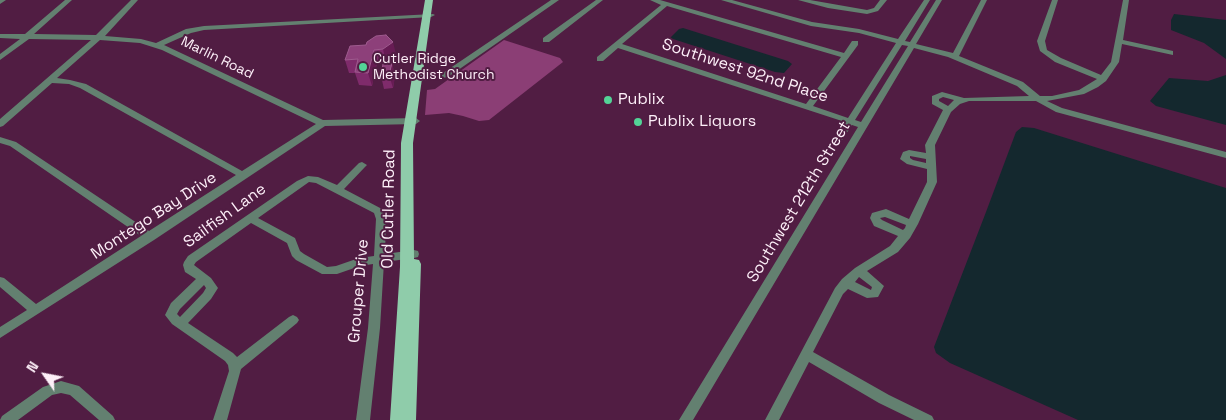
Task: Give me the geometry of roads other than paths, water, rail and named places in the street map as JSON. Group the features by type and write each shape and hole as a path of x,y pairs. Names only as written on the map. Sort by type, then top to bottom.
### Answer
{"main road":[{"name":"Old Cutler Road","path":"408,420 414,299 410,254 407,143 413,121 431,0"},
{"name":"Old Cutler Road","path":"398,420 410,254"}],"street":[{"path":"0,58 69,0"},
{"path":"0,124 98,38 135,0"},
{"path":"419,79 446,75 556,0"},
{"path":"546,40 600,0"},
{"path":"653,0 845,56"},
{"path":"724,0 740,2 812,24 859,31 955,57 1020,84 1048,106 1226,155"},
{"path":"801,0 869,12 877,9 884,0"},
{"name":"Southwest 212th Street","path":"837,141 927,0"},
{"name":"Southwest 212th Street","path":"686,420 939,0"},
{"path":"955,57 984,0"},
{"path":"1055,0 1041,41 1044,51 1058,60 1103,79"},
{"path":"772,420 834,298 846,282 859,271 888,254 906,235 932,182 932,141 948,109 963,100 983,97 1052,98 1082,92 1103,79 1113,66 1126,0"},
{"path":"722,20 740,2"},
{"path":"600,59 666,4"},
{"path":"158,45 187,32 204,28 429,15"},
{"name":"Marlin Road","path":"0,36 131,39 158,45 323,124 413,121"},
{"path":"1119,41 1170,54"},
{"path":"808,107 854,44"},
{"name":"Southwest 92nd Place","path":"617,45 864,126"},
{"path":"49,80 75,83 83,86 244,176"},
{"path":"948,109 935,102 935,98 942,94 963,100"},
{"path":"1052,98 1064,111"},
{"name":"Montego Bay Drive","path":"0,333 323,124"},
{"path":"0,140 13,144 150,237"},
{"path":"338,190 362,165"},
{"name":"Grouper Drive","path":"308,180 318,180 380,213 374,328 363,420"},
{"name":"Sailfish Lane","path":"235,366 229,357 172,317 172,310 204,279 189,269 188,265 190,261 250,218 308,180"},
{"path":"906,235 878,223 875,218 876,215 886,214 912,224"},
{"path":"250,218 291,241 296,253 300,257 324,270 334,271 355,262 410,254"},
{"path":"846,282 867,294 874,294 878,286 859,271"},
{"path":"0,281 35,310"},
{"path":"220,420 235,366 293,320"},
{"path":"806,354 884,399 927,420"},
{"path":"7,420 48,391 61,387 74,390 108,420"}],"water":[{"path":"1174,14 1226,20 1226,59 1204,43 1171,30 1171,20"},
{"path":"683,28 788,61 792,64 784,73 775,72 670,38 679,29"},
{"path":"1226,75 1226,125 1156,106 1150,101 1169,78 1208,81"},
{"path":"1022,127 1034,128 1226,188 1226,420 1078,420 950,363 936,353 934,347 1016,132"}],"place":[{"name":"Cutler Ridge Methodist Church","path":"363,67"},
{"name":"Publix","path":"608,100"},
{"name":"Publix Liquors","path":"638,122"}]}
